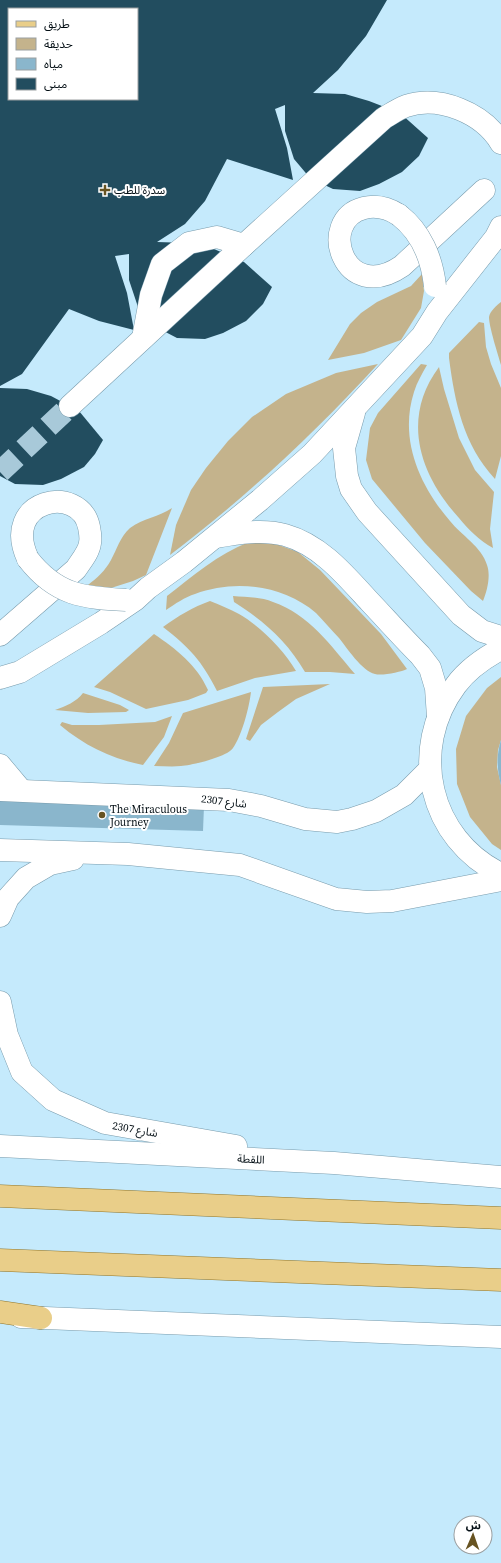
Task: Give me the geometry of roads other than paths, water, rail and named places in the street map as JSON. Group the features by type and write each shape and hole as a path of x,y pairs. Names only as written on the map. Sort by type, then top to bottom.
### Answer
{"main road":[{"path":"0,1196 501,1218"},
{"path":"0,1260 501,1280"},
{"path":"0,1312 41,1318"}],"street":[{"path":"70,406 244,244 384,118 396,110 408,106 435,103 454,106 474,116 488,126 501,143"},
{"path":"432,320 435,286 431,262 427,252 407,223 393,211 375,207 358,210 346,219 340,232 341,251 344,259 356,272 373,277 382,277 392,273 402,266 484,190"},
{"path":"0,678 20,672 101,623 215,537 312,454 422,336 432,320 496,237 501,227"},
{"path":"143,338 151,295 162,264 189,243 217,237 244,244"},
{"path":"355,409 344,448 347,476 351,489 367,512 461,615 482,631 501,637"},
{"path":"0,635 76,569 90,543 88,522 83,513 69,504 61,502 44,503 34,509 25,518 20,534 28,560 44,577 52,583 79,596 130,600"},
{"path":"215,537 241,532 266,532 284,535 302,541 326,557 420,655 430,668 436,688 438,717"},
{"path":"501,649 486,657 470,670 456,684 446,700 432,734 429,770 433,793 442,816 454,836 470,853 488,868 501,874"},
{"path":"0,765 10,790"},
{"name":"شارع 2307","path":"10,790 229,800 261,806 305,819 337,822 376,811 404,794 429,770"},
{"path":"0,850 128,854 240,865 336,899 367,902 392,901 501,880"},
{"path":"0,916 8,898 26,878 50,864 96,854"},
{"name":"شارع 2307","path":"0,1002 7,1036 22,1072 53,1100 105,1123 334,1163"},
{"name":"اللقطة","path":"0,1146 334,1163 501,1176"},
{"path":"0,1316 501,1337"}],"water":[{"path":"501,740 501,785 498,752"},
{"name":"The Miraculous Journey","path":"0,800 204,806 203,831 0,825"}],"tunnel":[{"path":"0,472 70,406"}],"place":[{"name":"سدرة للطب","path":"105,190"},
{"name":"The Miraculous Journey","path":"102,815"}]}
